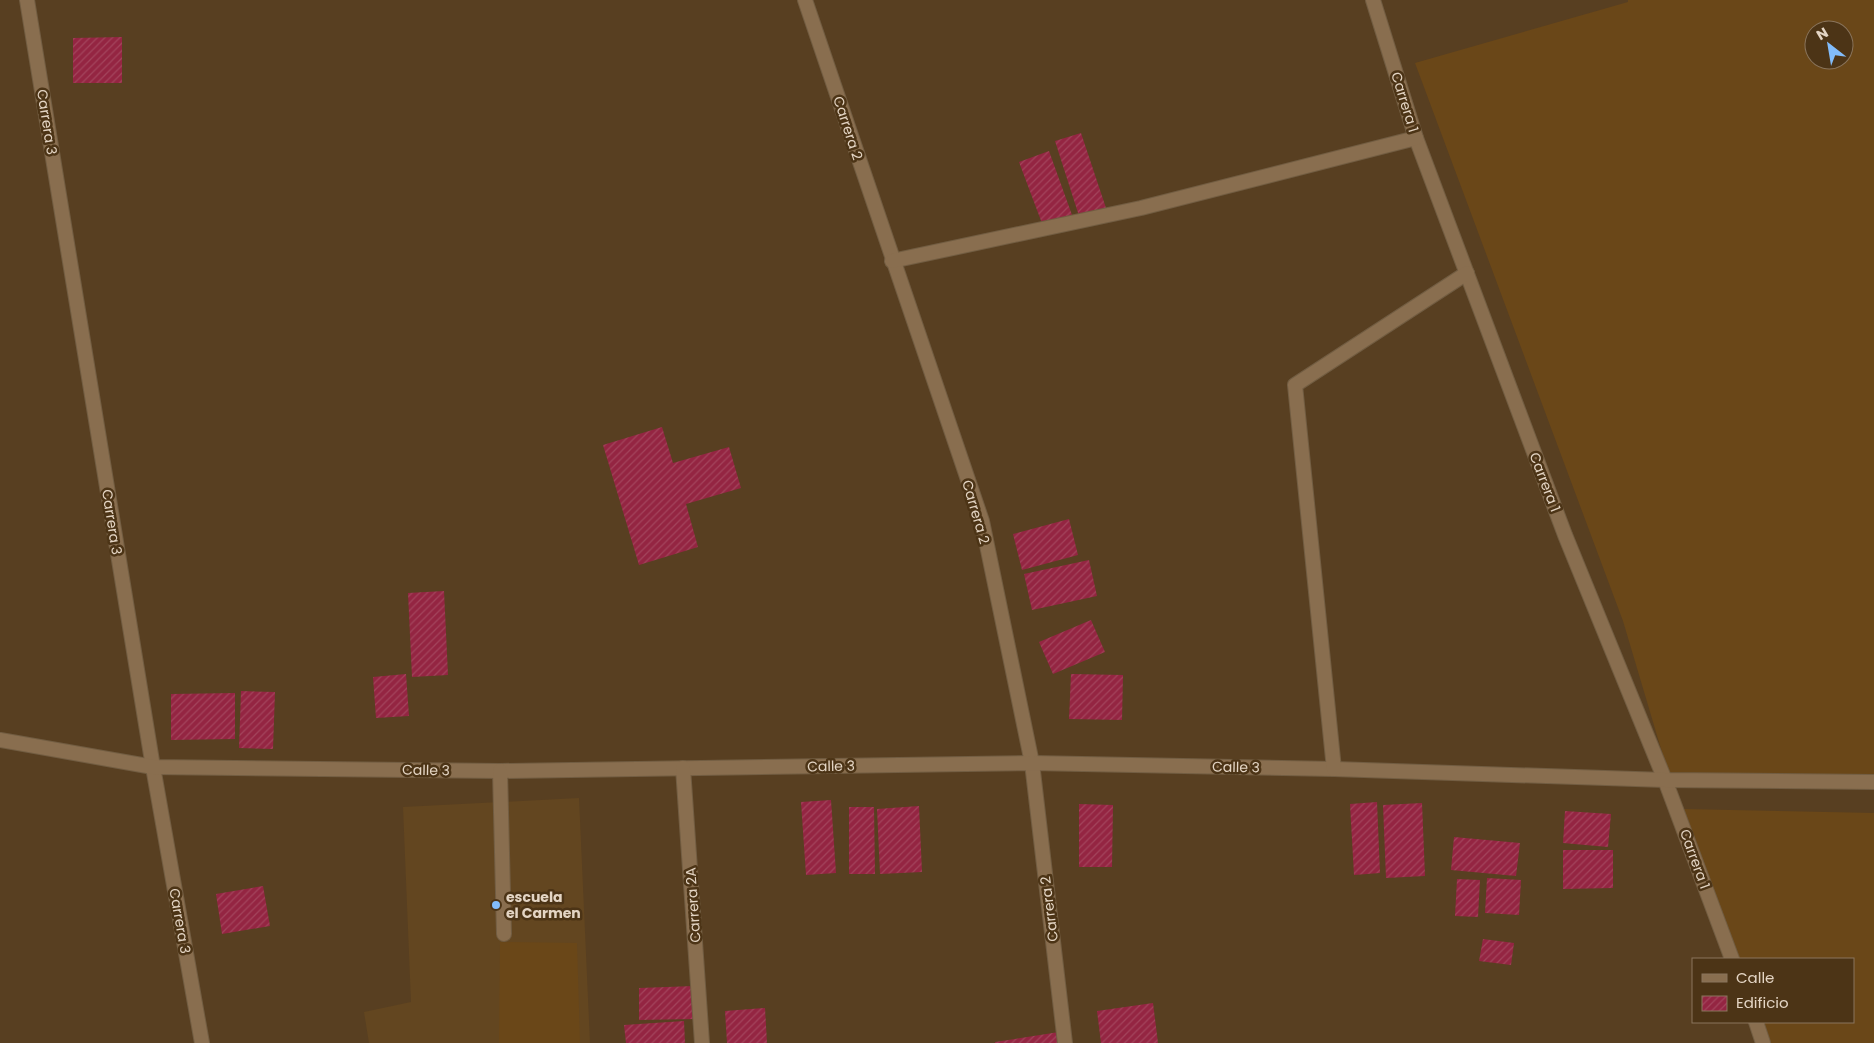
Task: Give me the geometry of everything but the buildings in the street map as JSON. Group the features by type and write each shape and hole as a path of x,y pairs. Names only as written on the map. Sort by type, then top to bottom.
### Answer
{"street":[{"name":"Carrera 3","path":"27,0 152,767 202,1043"},
{"name":"Carrera 2","path":"805,0 892,261 982,521 1032,763 1065,1043"},
{"name":"Carrera 1","path":"1372,0 1416,138 1565,535 1665,780 1732,958"},
{"path":"892,261 1141,208 1416,138"},
{"path":"1334,769 1295,385 1467,273"},
{"name":"Calle 3","path":"0,740 152,767 500,771 1032,763 1334,769 1665,780 1874,782"},
{"name":"Carrera 2A","path":"683,768 702,1043"},
{"path":"500,771 504,934"},
{"path":"1756,1023 1763,1043"}],"shaded area":[{"path":"1628,0 1874,0 1874,783 1670,779 1623,621 1415,63 1628,2"},
{"name":"escuela el Carmen","path":"579,798 590,1043 369,1043 364,1012 411,1002 403,807"},
{"path":"1682,809 1874,813 1874,1043 1761,1043 1754,1023 1854,1023 1854,958 1732,958"},
{"path":"500,942 577,943 580,1043 499,1043"}],"place":[{"name":"escuela el Carmen","path":"496,905"}]}
